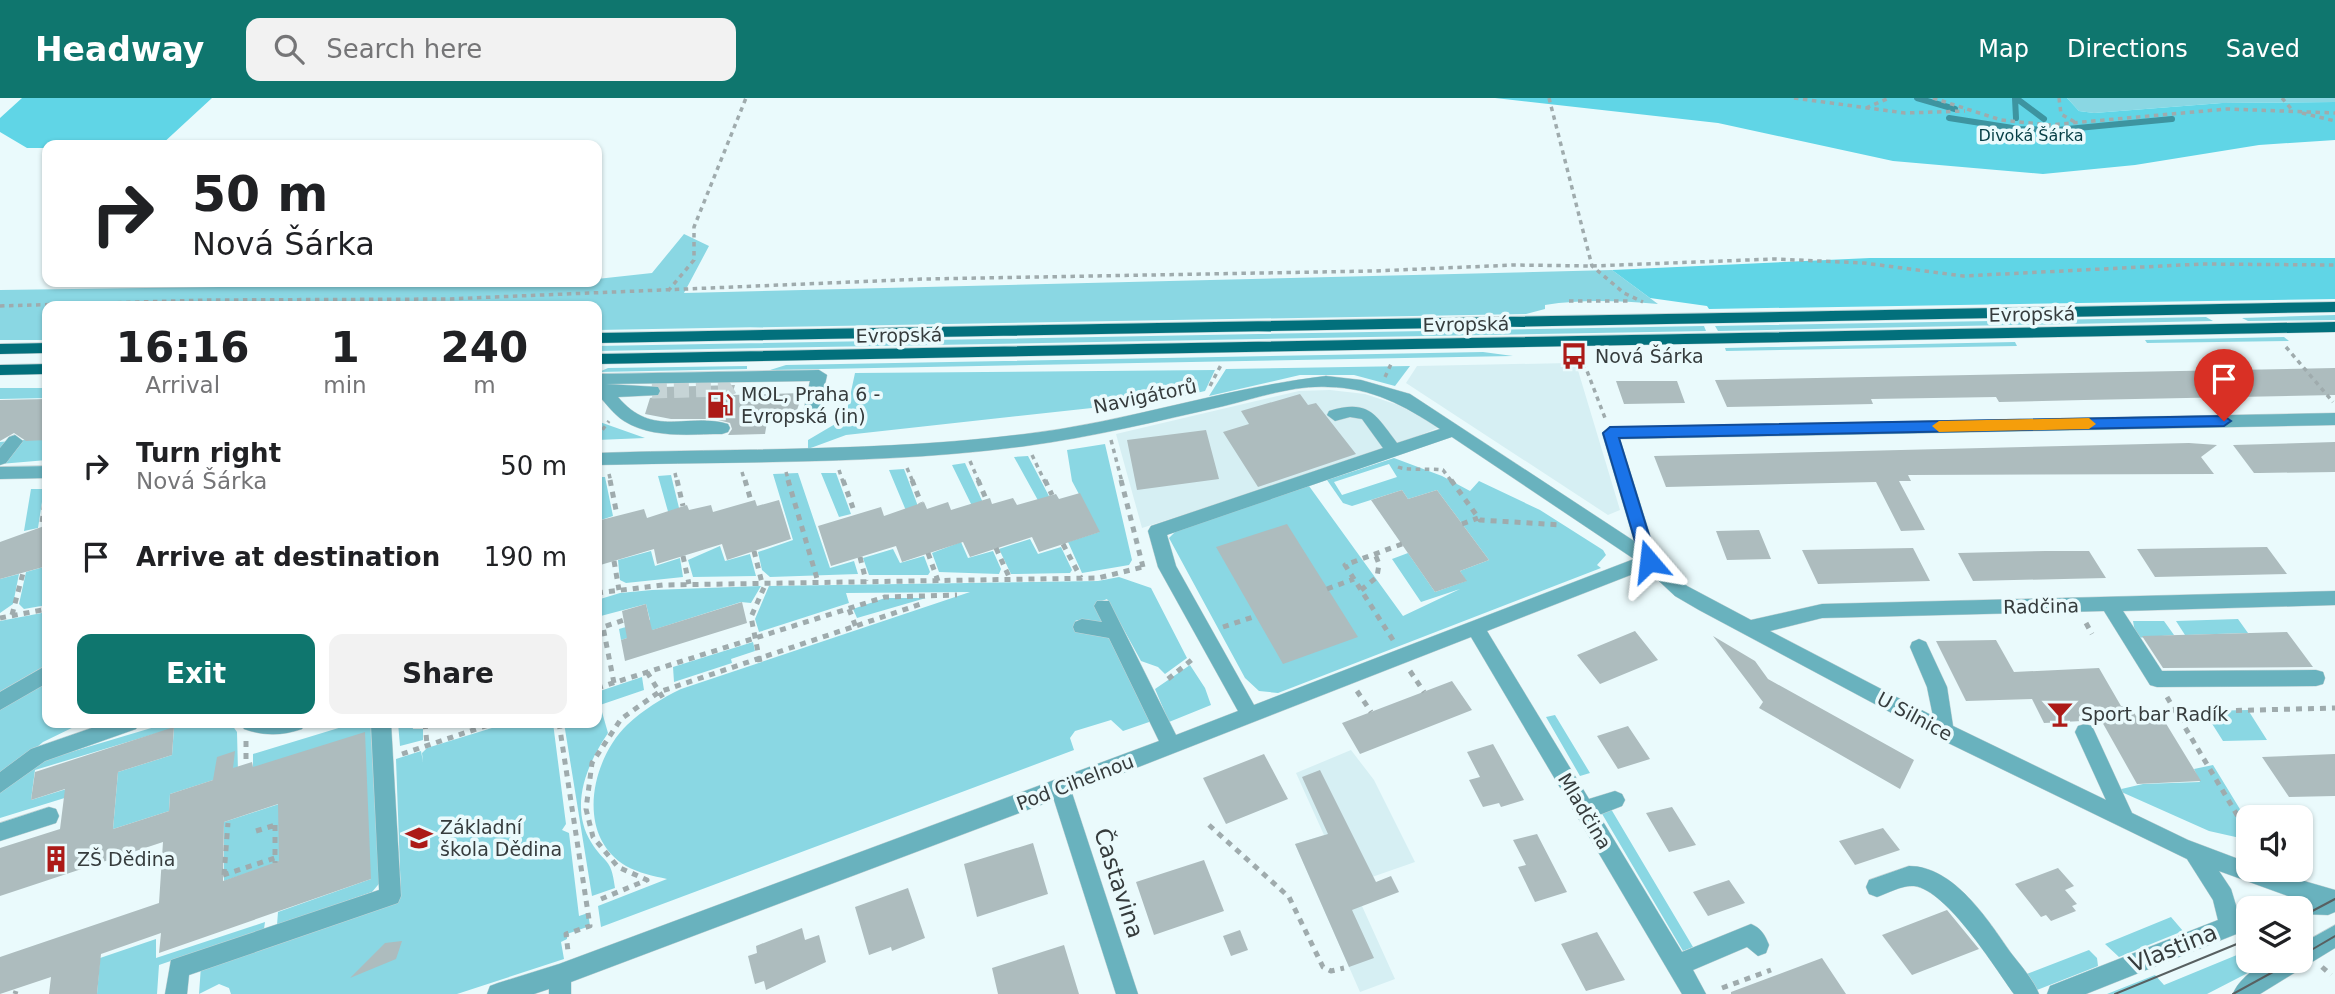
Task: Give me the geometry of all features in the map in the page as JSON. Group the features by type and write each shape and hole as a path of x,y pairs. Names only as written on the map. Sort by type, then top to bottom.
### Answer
{"main road":[{"name":"Evropská","path":"602,338 2335,307"},
{"name":"Evropská","path":"602,359 2335,327"},
{"path":"0,349 42,348"},
{"path":"0,370 42,369"}],"street":[{"path":"735,385 780,356"},
{"path":"602,386 749,376 819,375 810,418"},
{"name":"Navigátorů","path":"602,459 918,451 1015,441 1107,427 1286,386 1326,381 1361,385 1391,393 1455,430 1649,561"},
{"path":"602,386 652,391"},
{"path":"602,390 614,405 638,424 657,428 722,428"},
{"path":"1335,415 1350,411 1367,415 1384,453"},
{"path":"1649,561 1610,433 2335,419"},
{"path":"1250,715 1167,567 1157,531 1455,430"},
{"path":"0,459 15,441"},
{"path":"0,473 42,472"},
{"name":"Pod Cihelnou","path":"498,994 559,985 1649,561"},
{"name":"U Silnice","path":"1649,561 1681,591 1943,730 2193,851 2267,880 2335,902"},
{"name":"Radčina","path":"1750,628 1822,611 2335,598"},
{"path":"2109,604 2157,679 2316,678"},
{"path":"1103,606 1171,746"},
{"path":"1082,627 1115,631"},
{"name":"Mladčina","path":"1475,628 1695,994"},
{"path":"1919,647 1938,685 1943,708 1943,730"},
{"path":"0,702 42,676"},
{"path":"0,784 38,755 115,728"},
{"path":"176,994 178,968 390,896 381,728"},
{"path":"2085,732 2124,818"},
{"name":"Častavina","path":"1060,788 1127,994"},
{"path":"1585,810 1615,800"},
{"path":"0,832 49,816"},
{"path":"2193,851 2236,917"},
{"path":"1877,887 1913,876 1927,880 1952,895 2028,994"},
{"path":"2313,903 2335,902"},
{"name":"Vlastina","path":"2058,994 2236,923"},
{"path":"1678,965 1751,935 1758,944"},
{"path":"2313,949 2335,936"},
{"path":"2244,994 2256,982 2272,973"}],"path":[{"path":"668,291 694,260 694,227 746,98"},
{"path":"1549,98 1553,105 1592,265 1624,293 1643,303 1623,299 1569,301"},
{"path":"1794,98 1905,113 1969,111"},
{"path":"1862,109 1879,105 1889,98"},
{"path":"1933,98 1969,111 2023,124 2079,125 2212,110 2335,113"},
{"path":"2060,98 2061,114 2079,125"},
{"path":"2283,98 2293,110 2335,121"},
{"path":"174,301 447,299 924,279 1592,265 1774,258 1864,263 1963,276 2202,264 2335,265"},
{"path":"0,306 42,305"},
{"path":"2286,347 2335,405"},
{"path":"1584,363 1610,433"},
{"path":"1031,452 1052,495"},
{"path":"1384,453 1406,470 1419,466 1443,470 1478,518"},
{"path":"969,460 986,499"},
{"path":"906,465 921,503"},
{"path":"839,469 853,509"},
{"path":"786,470 818,582"},
{"path":"742,471 751,501"},
{"path":"675,472 683,506"},
{"path":"609,474 616,510"},
{"path":"1462,524 1478,518 1575,526"},
{"path":"1063,544 1081,578"},
{"path":"1395,644 1345,565 1402,544"},
{"path":"996,548 1010,579"},
{"path":"754,551 764,583 751,617 760,660"},
{"path":"928,553 938,580"},
{"path":"1361,590 1377,577 1379,564 1375,554"},
{"path":"683,556 689,584"},
{"path":"860,557 866,581"},
{"path":"614,561 619,590"},
{"path":"602,592 689,584 1098,578 1143,567"},
{"path":"12,615 23,573"},
{"path":"1327,589 1354,579"},
{"path":"602,686 885,597 957,595"},
{"path":"601,899 647,880 618,867 593,837 586,809 592,763 621,719 659,692 921,604"},
{"path":"849,609 856,628"},
{"path":"0,618 42,610"},
{"path":"1204,633 1255,616"},
{"path":"614,682 603,627 624,620"},
{"path":"2084,620 2092,634"},
{"path":"1168,678 1194,658"},
{"path":"1409,670 1424,692"},
{"path":"647,672 663,698"},
{"path":"1356,691 1371,712"},
{"path":"2165,695 2236,813"},
{"path":"2176,712 2335,708"},
{"path":"425,728 427,744"},
{"path":"400,755 478,728"},
{"path":"560,728 590,926 566,934 567,939"},
{"path":"228,823 225,875 275,860 277,824 257,831"},
{"path":"1209,825 1289,897 1323,967 1331,971 1344,968"},
{"path":"2321,966 2330,975"},
{"path":"1722,988 1771,970"}],"shaded area":[{"path":"2067,98 2335,98 2335,102 2222,103 2094,113 2079,111"},
{"path":"684,234 709,246 684,293 1612,270 1658,304 1574,302 1545,305 1545,309 1526,314 602,330 602,301 42,301 42,340 0,340 0,290 602,287 602,278 652,273"},
{"path":"2335,315 2335,320 2248,321 2242,318"},
{"path":"2206,317 2213,321 1718,331 1715,326"},
{"path":"1704,326 1706,331 602,351 602,346"},
{"path":"2284,337 2289,341 2147,343 2145,340"},
{"path":"2015,342 2017,346 1726,351 1725,348"},
{"path":"1483,352 1513,356 770,370 786,365"},
{"path":"1569,363 1577,367 1620,510 1608,515 1406,383 1417,366"},
{"path":"747,366 747,369 602,372 608,368"},
{"path":"1410,366 1395,386 1354,375 1300,375 1209,396 1226,369"},
{"path":"1215,370 1205,391 1135,407 1101,407 846,435 808,449 808,440 864,407 846,415 855,373"},
{"path":"0,388 42,388 42,398 0,399"},
{"path":"1330,390 1365,394 1398,405 1440,427 1384,450 1142,528 1116,434 1299,391"},
{"path":"602,423 645,438 602,440"},
{"path":"42,438 42,460 0,464 0,442"},
{"path":"1105,444 1132,560 1129,565 1082,573 1068,542 1099,532 1072,481 1067,450"},
{"path":"1028,456 1051,500 1040,504 1014,457"},
{"path":"1394,458 1442,476 1470,491 1479,481 1540,510 1603,550 1606,555 1597,565 1601,568 1278,693 1259,691 1245,678 1169,538 1177,530 1309,486 1403,616 1460,589 1421,602 1392,559 1408,553 1435,592 1466,581 1460,571 1489,560 1437,490 1408,499 1402,490 1352,506 1343,503 1327,480","holes":["1389,464 1397,477 1342,495 1334,482"]},
{"path":"965,463 984,505 973,508 952,465"},
{"path":"904,469 919,509 907,513 889,470"},
{"path":"798,473 830,568 854,561 858,574 770,577 762,570 758,552 793,540 773,474"},
{"path":"821,473 836,473 851,514 839,517"},
{"path":"671,475 680,512 669,515 658,476"},
{"path":"602,477 605,477 613,516 602,520"},
{"path":"31,489 42,489 38,528 24,531"},
{"path":"1030,539 1038,554 1061,547 1072,570 1070,573 1011,574 999,549"},
{"path":"961,542 968,558 993,551 1001,569 999,574 939,572 932,553"},
{"path":"720,546 725,561 750,554 756,576 693,577 688,560"},
{"path":"893,549 900,563 924,556 930,572 928,575 869,575 863,558"},
{"path":"651,551 655,566 680,558 683,577 626,583 620,580 618,560"},
{"path":"42,567 42,606 24,609 19,604 26,572"},
{"path":"19,574 13,604 0,613 0,579"},
{"path":"1119,577 1151,588 1187,658 1165,674 1158,667 1141,661 1107,599 1097,603 1104,622 1075,620 1119,639 1152,721 1123,731 1111,720 1075,731 1070,738 1074,750 601,927 598,906 667,879 626,866 610,853 600,836 594,817 597,777 604,758 627,725 653,705 681,689 970,592 846,593 849,603 759,632 755,619 769,586 1098,581"},
{"path":"761,586 751,603 741,602 621,640 619,629 650,620 646,604 602,616 602,598 620,593"},
{"path":"885,598 926,598 857,618 853,609"},
{"path":"42,613 42,668 0,694 0,621"},
{"path":"2238,619 2248,633 2185,635 2176,621"},
{"path":"2133,621 2164,621 2174,635 2136,638"},
{"path":"753,642 755,651 731,659 732,663 674,682 673,667"},
{"path":"1190,665 1205,688 1211,705 1169,722 1155,689"},
{"path":"642,677 644,690 602,704 602,690"},
{"path":"42,686 42,728 72,728 43,742 0,778 0,709"},
{"path":"2248,710 2267,740 2223,741 2204,711"},
{"path":"602,712 608,733 593,758 583,786 581,814 591,842 609,865 615,888 592,896 565,728 602,728"},
{"path":"1555,715 1590,773 1580,776 1546,717"},
{"path":"151,728 174,728 35,770 31,800 73,787 71,796 0,818 0,790 34,763"},
{"path":"174,728 234,728 237,732 238,772 170,794 169,811 113,829 118,772 172,755"},
{"path":"339,728 376,728 383,879 372,892 277,925 278,912 371,879 253,767 253,754"},
{"path":"398,728 423,729 423,740 400,746"},
{"path":"492,728 554,728 566,824 562,830 569,833 579,916 588,913 590,926 567,934 567,939 561,942 564,959 457,994 231,994 229,988 219,984 199,994 201,966 401,897 396,759 421,751 423,762 422,753 427,748"},
{"path":"1351,750 1374,780 1415,862 1352,884 1395,979 1360,992 1295,844 1324,835 1296,773"},
{"path":"2213,765 2237,805 2236,837 2209,831 2117,790 2143,784 2200,782 2194,769"},
{"path":"279,804 279,862 224,881 224,822"},
{"path":"1611,809 1693,947 1683,951 1601,812"},
{"path":"2171,917 2183,931 2119,957 2105,944"},
{"path":"265,922 264,929 159,965 157,994 97,994 100,958 156,939 156,958"},
{"path":"2089,950 2097,958 2098,966 2037,990 2024,975"},
{"path":"2236,955 2236,973 2248,973 2207,994 2107,994 2155,975 2164,985"}],"green space":[{"path":"22,98 212,98 166,140 42,140 42,148 27,148 0,132 0,118"},
{"name":"Divoká Šárka","path":"1495,98 2067,98 2079,111 2094,113 2222,103 2335,102 2335,140 2259,145 2135,165 2043,174 1893,161 1718,123"},
{"path":"1870,258 2335,258 2335,299 1709,309 1707,306 1650,298 1612,270"}],"building":[{"path":"2335,368 2335,395 1999,402 1996,397 1871,399 1873,404 1727,407 1715,380"},
{"path":"1616,381 1677,381 1685,403 1624,404"},
{"path":"735,385 732,395 803,393 793,421 767,422 765,434 728,435 732,429 730,423 714,419 671,419 645,414 650,398 660,396 661,387"},
{"path":"1300,394 1308,405 1316,403 1356,454 1258,487 1223,432 1249,424 1241,411"},
{"path":"42,399 42,440 26,441 14,433 0,441 0,400"},
{"path":"1206,430 1219,479 1137,490 1127,440"},
{"path":"2335,442 2335,472 2254,473 2233,445"},
{"path":"2189,443 2217,445 2201,457 2214,474 1908,475 1911,481 1899,481 1925,530 1901,531 1876,482 1666,487 1654,456"},
{"path":"1402,490 1408,499 1437,490 1489,560 1460,571 1467,581 1435,592 1371,500"},
{"path":"1080,493 1100,532 1039,552 1032,537 970,557 963,542 902,562 896,546 831,566 818,526 881,507 884,516 924,502 927,509 948,502 951,510 990,498 992,504 1013,498 1017,505 1056,494 1059,499"},
{"path":"755,500 757,506 779,500 791,539 727,560 722,544 657,564 654,549 602,565 602,520 644,509 647,518 687,505 689,510 711,505 713,512"},
{"path":"1287,524 1358,637 1283,664 1216,547"},
{"path":"42,527 42,567 0,579 0,542"},
{"path":"1759,530 1771,559 1727,560 1716,531"},
{"path":"2267,547 2287,574 2155,577 2137,549"},
{"path":"1913,548 1930,581 1818,584 1802,550"},
{"path":"2089,551 2106,578 1973,581 1958,553"},
{"path":"742,602 747,623 625,661 621,640 627,638 622,611 646,604 652,630"},
{"path":"1635,631 1658,660 1600,684 1577,655"},
{"path":"2287,632 2313,667 2163,668 2142,636"},
{"path":"1713,636 1755,661 1768,679 1914,760 1900,789 1759,708 1763,702"},
{"path":"1996,640 2014,672 2099,668 2121,706 2130,706 2136,716 2162,717 2201,781 2137,784 2101,720 2044,723 2032,699 1966,701 1936,641"},
{"path":"1452,681 1472,710 1360,754 1342,723"},
{"path":"1628,726 1650,759 1618,769 1597,736"},
{"name":"ZŠ Dědina","path":"174,728 172,755 118,772 113,829 169,811 170,794 213,780 217,757 235,751 233,768 252,762 253,767 365,732 371,879 159,953 161,933 101,954 97,994 49,994 51,977 0,994 0,957 159,903 163,842 0,896 0,848 60,829 65,789 31,800 35,772","holes":["278,804 279,861 223,881 224,822"]},
{"path":"1493,744 1524,800 1501,807 1499,803 1483,807 1469,780 1480,777 1467,752"},
{"path":"1264,754 1288,799 1226,824 1203,778"},
{"path":"2335,754 2335,796 2289,797 2262,757"},
{"path":"1320,770 1376,882 1391,876 1399,892 1352,910 1374,958 1349,967 1295,844 1328,834 1302,777"},
{"path":"1672,807 1696,845 1669,852 1646,813"},
{"path":"1883,828 1900,850 1855,865 1839,841"},
{"path":"1537,834 1567,892 1535,902 1518,867 1526,865 1513,840"},
{"path":"1033,843 1048,894 977,917 964,864"},
{"path":"1204,860 1224,911 1154,935 1136,882"},
{"path":"2058,868 2074,886 2065,890 2077,904 2072,906 2076,911 2051,921 2046,915 2041,917 2015,884"},
{"path":"1729,880 1745,903 1708,916 1693,892"},
{"path":"908,888 925,938 892,951 891,947 869,955 855,907"},
{"path":"1947,910 1979,949 1912,975 1882,935"},
{"path":"802,928 805,940 819,935 826,962 766,990 764,981 755,984 748,956 757,953 756,946"},
{"path":"1240,930 1248,950 1231,956 1223,936"},
{"path":"1597,932 1625,980 1586,991 1561,944"},
{"path":"402,941 396,959 350,978 385,943"},
{"path":"1064,945 1079,994 998,994 992,968"},
{"path":"1822,958 1846,994 1731,994 1731,992"}],"waterway":[{"path":"1917,98 1955,109"},
{"path":"2015,98 2016,118"},
{"path":"2016,98 2044,119"},
{"path":"1949,118 2019,129 2057,130 2172,119"}],"tunnel":[{"path":"652,391 728,389 735,385"}],"tram line":[{"path":"2313,911 2335,899"},
{"path":"2313,949 2335,936"},
{"path":"2115,994 2236,944"},
{"path":"2233,994 2271,973"}],"slow traffic":[{"path":"1939,426 2089,424"}],"place":[{"name":"Nová Šárka","path":"1574,356"},
{"name":"MOL, Praha 6 - Evropská (in)","path":"720,405"},
{"name":"Sport bar Radík","path":"2060,714"},
{"name":"Základní škola Dědina","path":"419,838"},
{"name":"ZŠ Dědina","path":"56,859"}],"route":[{"path":"1649,561 1610,433 2224,421"}]}
